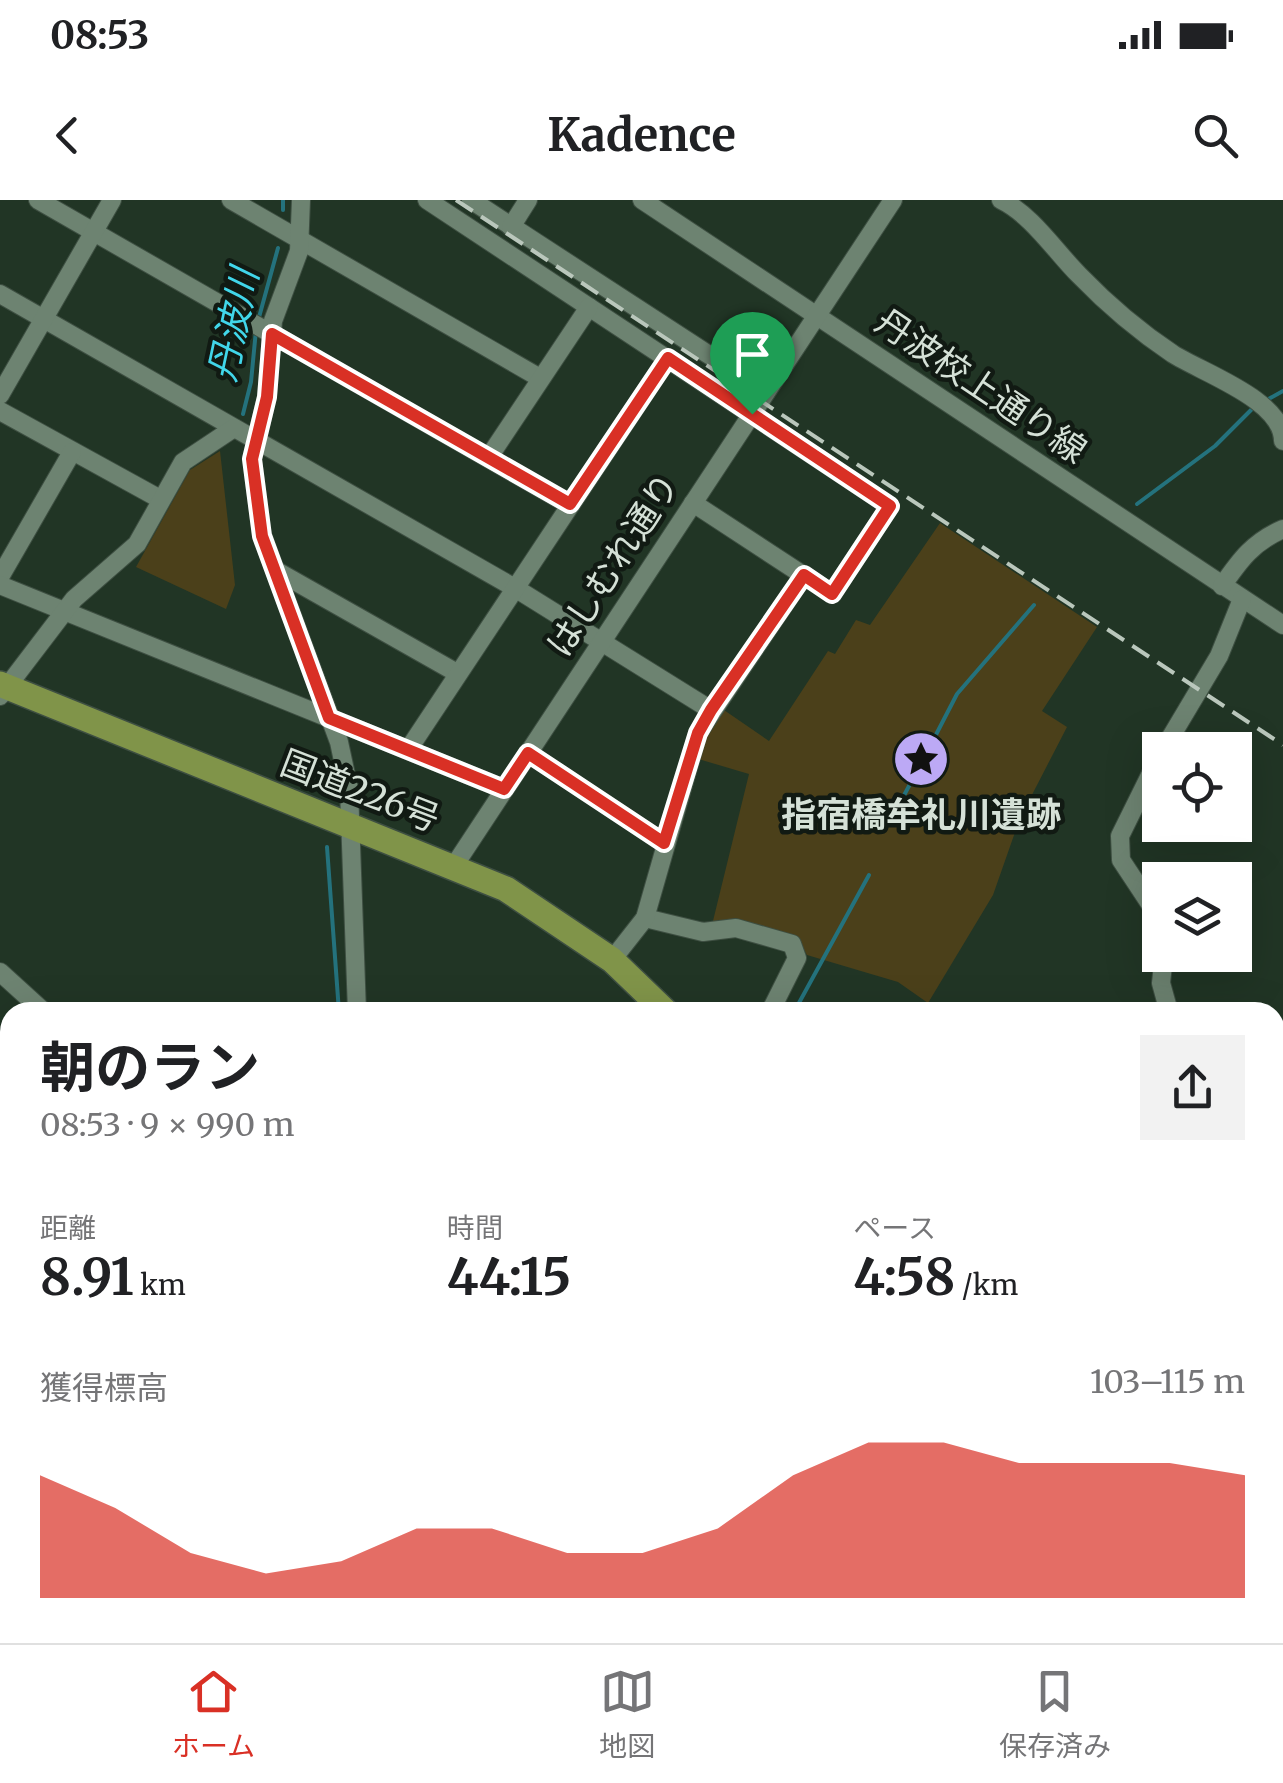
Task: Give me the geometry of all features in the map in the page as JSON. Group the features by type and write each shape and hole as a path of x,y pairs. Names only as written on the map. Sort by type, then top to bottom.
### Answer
{"highway":[{"name":"国道226号","path":"2,689 454,866 538,906 612,960 656,1002"}],"street":[{"path":"38,200 570,504"},
{"path":"0,395 112,200"},
{"path":"230,200 540,378"},
{"path":"301,200 299,251 260,327 267,397 254,439 262,536 329,718 350,789 357,1002"},
{"path":"427,200 890,506 832,594 693,503"},
{"path":"472,200 766,392"},
{"path":"511,226 528,200"},
{"name":"丹波校上通り線","path":"642,200 1283,625"},
{"name":"はしむれ通り","path":"454,866 893,200"},
{"path":"1002,200 1023,215 1105,301 1174,354 1260,404 1280,425 1283,442"},
{"path":"0,294 515,588 711,710"},
{"path":"490,457 589,307"},
{"path":"408,750 668,358"},
{"path":"0,411 160,498"},
{"path":"2,689 63,610 137,544 183,462 234,428"},
{"path":"0,577 72,452"},
{"path":"1222,586 1245,552 1260,538 1283,529"},
{"path":"275,570 457,673"},
{"path":"612,960 644,918 698,733 804,575"},
{"path":"0,585 504,789"},
{"path":"1173,732 1219,656 1242,600"},
{"path":"528,753 664,843"},
{"path":"1142,791 1120,836 1121,860 1142,892"},
{"path":"644,918 702,932 736,928 792,944 798,951 797,958 775,1002"},
{"path":"0,972 33,1002"},
{"path":"1162,972 1166,1002"}],"green space":[{"path":"220,451 235,585 226,609 136,567 190,470"},
{"path":"940,523 1097,627 1042,711 1067,727 1020,818 993,895 929,1002 898,982 807,955 798,939 712,925 749,774 695,758 721,708 769,741 828,651 835,654 856,620 870,625"}],"waterway":[{"name":"丹波川","path":"283,200 283,210"},
{"name":"丹波川","path":"258,321 278,248"},
{"name":"丹波川","path":"243,414 251,382 256,330"},
{"path":"1265,401 1283,391"},
{"path":"1137,504 1215,446 1253,408"},
{"path":"927,752 957,694 1034,605"},
{"path":"892,818 918,769"},
{"name":"丹波川","path":"327,847 338,1002"},
{"path":"799,1002 869,875"}],"railway":[{"path":"456,200 1283,745"}],"place":[{"name":"指宿橋牟礼川遺跡","path":"921,759"}],"route":[{"path":"272,334 570,504 668,358 752,414 890,506 832,594 804,575 711,710 698,733 664,843 528,753 504,789 329,718 262,536 252,459 267,397 272,334"}]}
